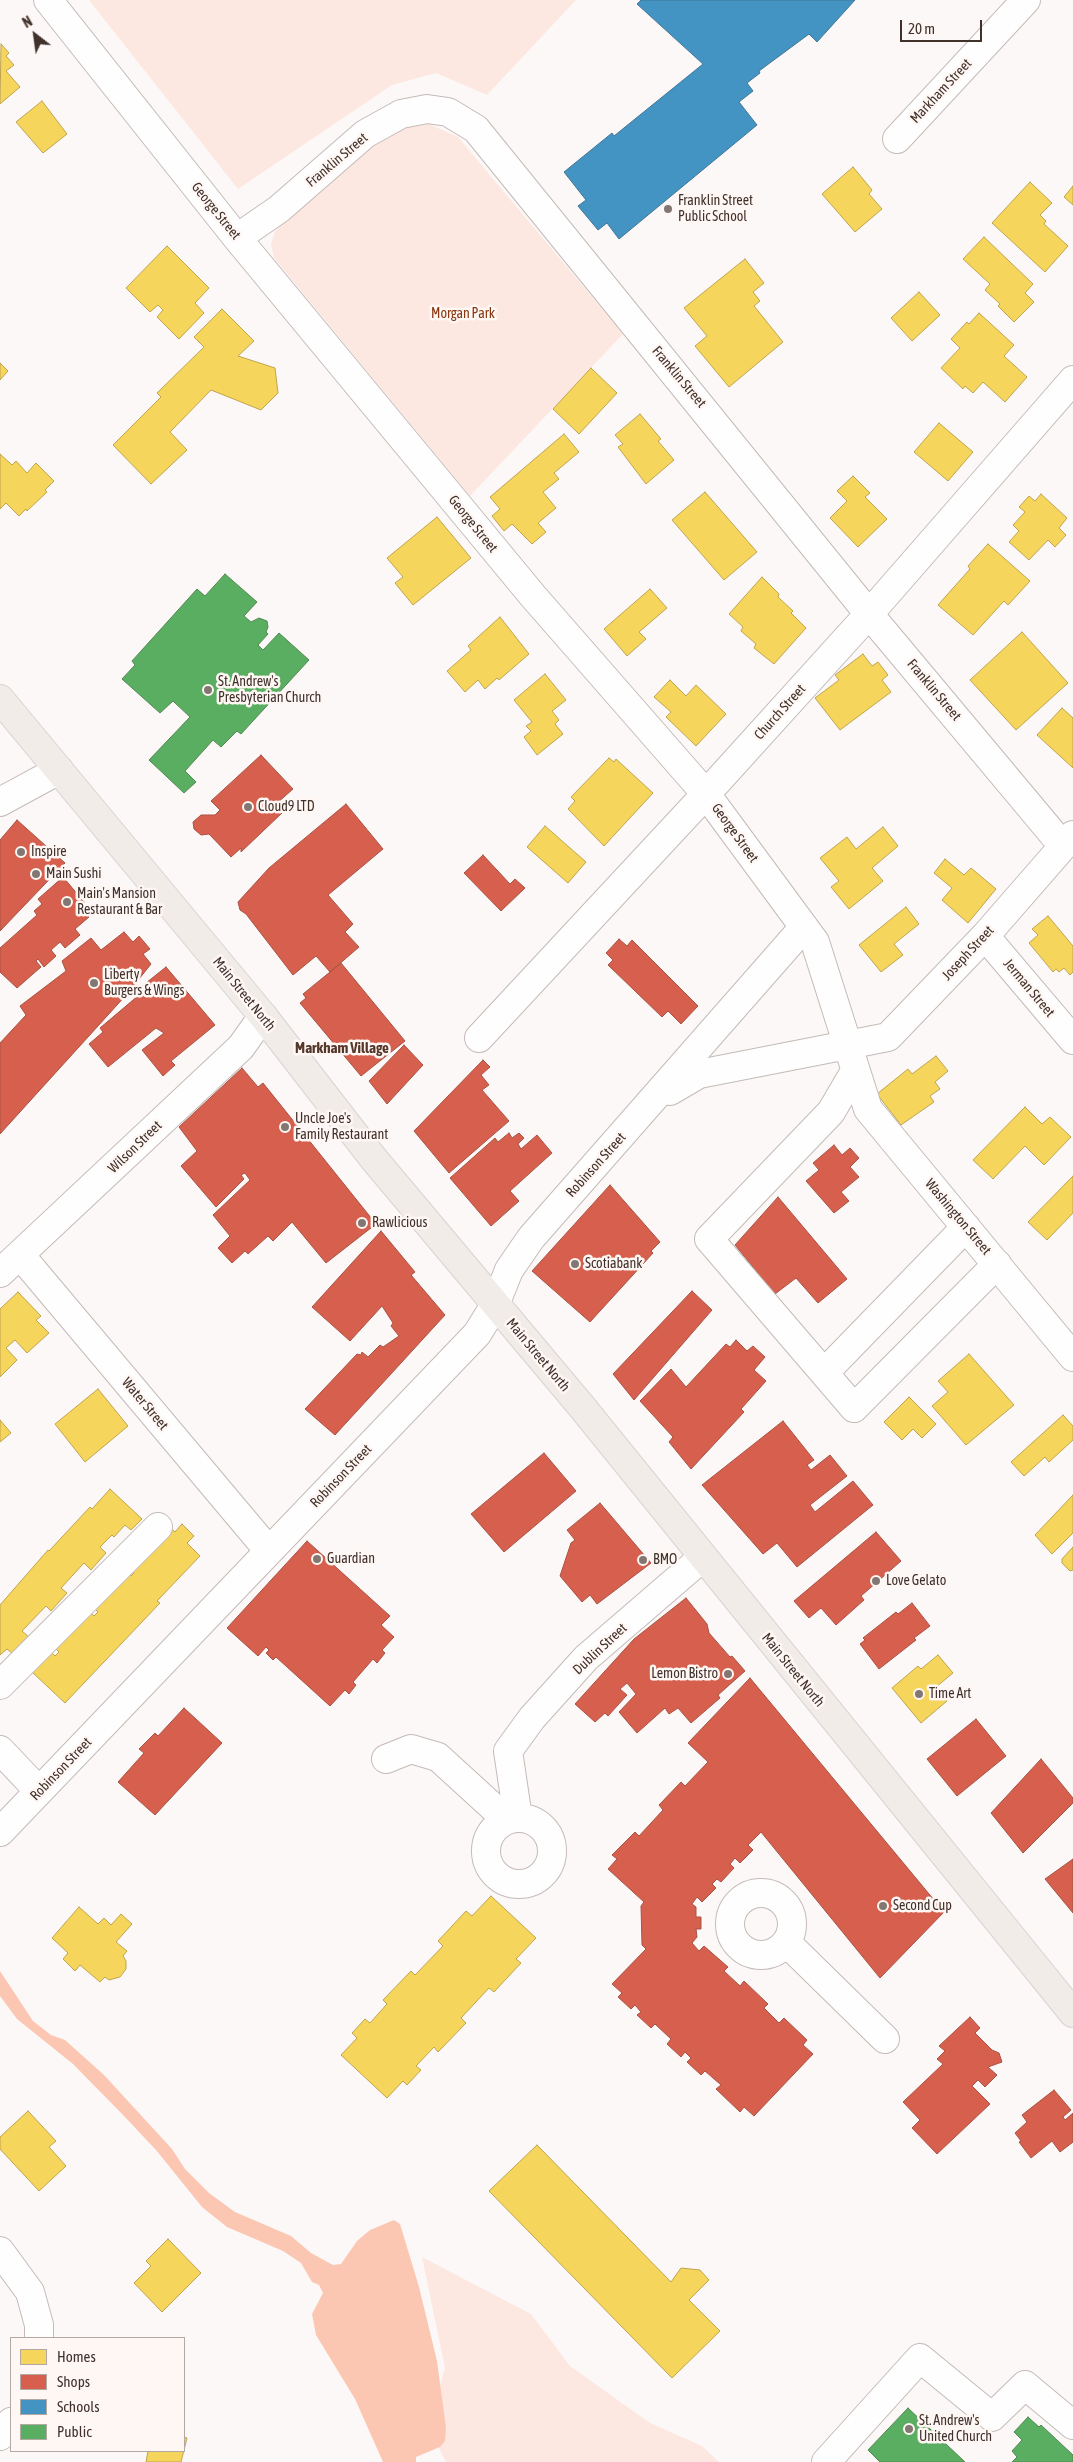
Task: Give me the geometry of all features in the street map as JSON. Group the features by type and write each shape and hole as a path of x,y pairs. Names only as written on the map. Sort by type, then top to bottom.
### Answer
{"main road":[{"name":"Main Street North","path":"0,699 263,1016 373,1158 573,1397 1073,2013"}],"street":[{"name":"George Street","path":"48,0 237,238 533,596 706,794 815,942 855,1071"},
{"name":"Markham Street","path":"897,139 1026,0"},
{"name":"Franklin Street","path":"237,238 279,209 365,134 401,114 427,109 448,112 476,129 869,614 1068,840"},
{"name":"Church Street","path":"479,1038 706,794 869,614 1073,380"},
{"path":"0,802 59,770"},
{"name":"Joseph Street","path":"847,1046 888,1037 985,936 1068,840"},
{"name":"Robinson Street","path":"0,1832 477,1334 495,1305 508,1270 531,1238 804,927"},
{"name":"Jerman Street","path":"985,936 1073,1040"},
{"name":"Wilson Street","path":"0,1273 21,1256 241,1047 263,1016"},
{"name":"Robinson Street","path":"654,1100 699,1074 847,1046"},
{"path":"855,1071 831,1112 709,1239 854,1408 996,1264"},
{"name":"Washington Street","path":"855,1071 868,1109 1073,1357"},
{"path":"824,1373 966,1227"},
{"name":"Water Street","path":"21,1256 269,1551"},
{"path":"0,1685 158,1527"},
{"name":"Dublin Street","path":"386,1759 411,1749 438,1756 513,1819 508,1751 532,1718 586,1658 702,1558"},
{"path":"0,1750 39,1791"},
{"path":"787,1943 885,2039"},
{"path":"0,2251 30,2292 39,2325 39,2337"},
{"path":"826,2462 920,2358 992,2417 1025,2385 1073,2424"},
{"path":"0,2436 10,2423"}],"green space":[{"path":"89,0 576,0 487,95 436,73 392,85 238,189"},
{"name":"Morgan Park","path":"429,124 458,137 623,334 470,496 274,258 271,244 275,231 391,130"},
{"path":"422,2257 531,2314 570,2366 650,2423 702,2446 719,2462 446,2462 428,2427 445,2368"}],"shaded area":[{"path":"0,1971 33,2021 51,2035 65,2040 104,2075 172,2149 185,2169 209,2193 235,2212 291,2236 311,2253 333,2265 341,2264 357,2241 370,2230 394,2220 400,2224 419,2287 437,2361 446,2428 445,2441 440,2447 416,2457 416,2462 383,2462 355,2399 316,2335 312,2314 323,2293 319,2285 312,2282 301,2263 283,2251 227,2227 202,2207 156,2150 73,2064 17,2019 0,1996"}],"building: Homes":[{"path":"1,44 9,53 6,56 14,65 6,71 20,87 0,104"},
{"path":"42,101 67,134 43,153 16,122"},
{"path":"853,167 872,190 869,194 882,209 855,232 822,194"},
{"path":"1030,182 1052,203 1040,215 1046,221 1044,224 1068,246 1045,272 992,223"},
{"path":"1073,186 1073,205 1064,197"},
{"path":"984,237 1033,284 1025,293 1034,302 1014,322 998,306 1000,304 985,290 990,284 963,259"},
{"path":"167,246 209,288 195,303 204,313 179,339 157,317 163,310 158,305 150,312 126,288"},
{"path":"745,259 764,283 753,292 760,301 754,306 783,342 729,387 695,346 707,336 684,308"},
{"path":"919,292 940,315 912,341 891,318"},
{"path":"222,309 254,341 238,356 275,368 278,393 261,410 211,390 170,432 187,450 151,484 113,445 161,397 157,393 204,347 194,337"},
{"path":"979,313 1014,345 1004,356 1027,377 1005,402 983,382 973,393 965,386 963,389 941,368 960,348 951,339 967,322 969,324"},
{"path":"0,363 8,371 0,380"},
{"path":"591,368 617,393 579,434 553,409"},
{"path":"640,414 661,439 658,441 674,460 646,484 618,447 623,444 615,435"},
{"path":"939,423 973,452 948,481 914,452"},
{"path":"564,434 579,452 554,473 559,479 543,492 556,508 538,523 546,532 532,544 512,524 504,531 492,516 500,509 490,497"},
{"path":"0,454 12,465 16,461 27,473 36,463 54,481 45,490 47,492 19,516 6,503 0,509"},
{"path":"853,476 870,493 865,497 887,519 858,547 830,518 847,501 837,491"},
{"path":"705,492 757,552 724,580 672,520"},
{"path":"1041,494 1067,518 1059,528 1066,535 1055,547 1048,540 1029,560 1009,542 1019,531 1013,525 1025,512 1019,507 1029,496 1035,501"},
{"path":"437,517 471,558 413,605 395,583 403,577 387,558"},
{"path":"988,544 1030,581 1008,605 1004,601 973,635 938,605 970,569 968,566"},
{"path":"762,577 779,594 778,597 793,611 791,613 806,628 774,664 754,648 756,644 741,631 743,627 729,614"},
{"path":"650,589 667,608 639,632 646,639 627,656 604,629"},
{"path":"500,617 529,654 499,680 497,678 485,689 478,680 465,692 447,671 471,650 468,646"},
{"path":"1022,632 1068,683 1016,730 970,680"},
{"path":"863,654 872,666 878,662 888,675 882,680 891,692 840,730 815,698 839,680 835,675"},
{"path":"545,674 566,700 552,711 559,720 555,724 563,734 537,755 524,737 531,731 526,726 532,722 514,700"},
{"path":"670,680 686,696 696,685 726,714 696,746 666,717 671,712 654,697"},
{"path":"1062,708 1073,718 1073,768 1037,735"},
{"path":"609,758 614,762 616,759 653,793 604,846 568,809 575,801 571,797"},
{"path":"545,826 586,862 568,883 527,847"},
{"path":"883,827 898,846 872,868 883,881 849,909 831,887 839,881 820,858 847,837 856,849"},
{"path":"945,859 964,875 971,868 996,889 968,923 942,900 952,888 934,873"},
{"path":"906,907 919,924 894,944 903,955 881,972 859,945"},
{"path":"1048,916 1073,946 1073,972 1070,975 1064,968 1059,972 1056,969 1053,972 1029,943 1038,935 1032,929"},
{"path":"936,1056 948,1071 935,1082 940,1089 930,1096 934,1102 901,1125 877,1094 908,1069 912,1074"},
{"path":"1025,1107 1042,1124 1050,1117 1071,1137 1044,1165 1025,1146 993,1179 973,1160"},
{"path":"1073,1176 1073,1213 1047,1240 1028,1222"},
{"path":"18,1292 41,1316 36,1320 49,1333 27,1353 15,1340 6,1348 17,1360 0,1377 0,1309"},
{"path":"969,1354 1014,1405 966,1445 932,1406 948,1392 938,1381"},
{"path":"98,1389 128,1426 85,1462 55,1424"},
{"path":"909,1397 936,1424 922,1438 913,1429 902,1440 884,1422"},
{"path":"1063,1415 1073,1426 1073,1440 1049,1462 1045,1457 1024,1476 1011,1462"},
{"path":"0,1420 11,1433 0,1442"},
{"path":"110,1489 142,1519 131,1530 125,1525 114,1537 112,1535 100,1547 106,1553 91,1570 84,1563 61,1588 67,1593 51,1611 46,1606 22,1631 29,1637 13,1654 7,1649 0,1655 0,1605 48,1550 90,1507 92,1509"},
{"path":"1073,1495 1073,1533 1052,1554 1035,1535"},
{"path":"182,1524 194,1536 187,1543 200,1556 157,1601 160,1603 65,1703 32,1672 51,1652 55,1656 59,1652 54,1647 89,1611 94,1616 98,1612 95,1609 129,1574 131,1576 134,1573 128,1568 169,1526 175,1532"},
{"path":"1073,1547 1073,1570 1070,1571 1062,1563 1062,1559"},
{"name":"Time Art","path":"938,1655 953,1673 936,1687 947,1701 921,1723 892,1688 918,1666 921,1669"},
{"path":"491,1896 536,1938 516,1959 521,1963 494,1992 489,1988 461,2018 466,2023 438,2052 434,2047 416,2066 421,2070 407,2085 403,2081 387,2098 341,2055 357,2038 352,2033 365,2019 370,2023 387,2004 383,2000 411,1971 415,1975 443,1946 438,1941 466,1911 472,1916"},
{"path":"79,1907 98,1924 104,1918 111,1925 121,1914 132,1924 116,1942 127,1951 123,1956 126,1961 126,1969 120,1977 109,1980 105,1977 100,1982 80,1965 75,1971 63,1959 68,1953 52,1938"},
{"path":"28,2111 56,2141 49,2147 66,2166 39,2191 0,2149 0,2137"},
{"path":"537,2145 671,2282 681,2268 700,2270 709,2280 689,2300 720,2331 672,2378 489,2191"},
{"path":"168,2239 201,2273 162,2312 134,2283 151,2266 146,2261"},
{"path":"148,2452 184,2452 181,2462 146,2462"}],"building: Shops":[{"name":"Cloud9 LTD","path":"261,755 293,789 276,804 283,812 241,852 241,848 231,857 209,834 201,835 194,829 193,822 201,815 215,815 220,810 211,801"},
{"path":"346,804 383,849 328,895 353,924 345,932 359,947 330,972 316,956 293,975 246,914 240,910 238,902 269,868"},
{"path":"17,820 65,863 0,931 0,840"},
{"path":"483,855 510,884 515,879 525,888 501,911 464,873"},
{"path":"63,877 85,903 80,906 89,917 75,929 80,935 65,948 60,942 51,950 56,956 44,967 38,959 36,961 41,967 17,988 0,972 0,948 37,915 34,911 42,904 38,899"},
{"path":"124,932 133,942 139,936 150,949 143,954 151,964 127,994 0,1134 0,1043 26,1015 20,1006 66,971 62,961 91,938 101,950"},
{"path":"619,939 627,946 632,940 698,1006 681,1024 668,1011 662,1017 608,965 613,960 606,953"},
{"path":"341,963 405,1041 361,1076 300,1003 306,998 303,994"},
{"path":"166,967 215,1025 171,1061 175,1065 163,1076 142,1050 164,1033 156,1028 108,1067 89,1044 103,1032 100,1028 139,995 136,991"},
{"path":"404,1045 423,1065 387,1104 369,1081"},
{"path":"483,1060 490,1067 481,1075 489,1085 482,1090 509,1121 449,1173 414,1131"},
{"path":"242,1068 258,1087 263,1083 376,1224 326,1263 292,1222 273,1241 268,1236 248,1254 245,1251 232,1263 218,1248 230,1236 213,1215 250,1180 245,1173 241,1175 244,1179 216,1207 181,1166 197,1151 179,1127"},
{"path":"509,1133 512,1138 519,1133 524,1138 518,1144 521,1149 537,1135 552,1153 510,1191 519,1201 491,1226 450,1178 495,1138 498,1142"},
{"path":"834,1145 842,1155 850,1148 859,1158 850,1167 859,1177 841,1192 849,1201 834,1213 806,1181 819,1170 813,1163"},
{"path":"610,1185 660,1242 651,1251 653,1253 590,1322 532,1271"},
{"path":"778,1197 847,1279 818,1303 796,1278 775,1294 735,1245"},
{"path":"381,1231 415,1272 411,1275 445,1315 335,1435 305,1409 357,1354 361,1355 362,1352 368,1357 380,1345 383,1347 399,1336 391,1326 393,1323 382,1306 350,1341 312,1307"},
{"path":"692,1291 712,1310 634,1400 613,1374"},
{"path":"736,1340 747,1351 753,1346 765,1357 754,1370 766,1381 741,1409 744,1412 691,1469 669,1442 673,1437 640,1401 671,1369 686,1387 726,1344 730,1347"},
{"path":"783,1421 814,1460 807,1465 811,1470 830,1455 847,1476 810,1505 815,1512 853,1481 873,1505 797,1567 777,1543 763,1554 702,1485"},
{"path":"544,1453 576,1491 504,1552 471,1514"},
{"path":"600,1503 651,1563 597,1604 590,1595 582,1602 560,1576 571,1543 575,1540 567,1530"},
{"path":"876,1532 901,1561 861,1596 864,1600 836,1625 821,1608 809,1618 794,1601"},
{"path":"307,1541 390,1616 381,1625 394,1637 382,1650 385,1653 377,1663 373,1659 353,1682 356,1685 349,1694 345,1690 330,1706 276,1657 273,1660 266,1653 269,1650 266,1647 258,1656 227,1628"},
{"path":"686,1598 707,1624 709,1633 745,1671 718,1695 720,1698 691,1723 678,1708 669,1714 665,1708 637,1733 619,1712 636,1694 627,1683 620,1689 627,1695 608,1716 605,1713 595,1722 575,1704 634,1639"},
{"path":"912,1603 930,1626 914,1638 916,1640 879,1669 860,1644 865,1640 863,1638 896,1612 898,1614"},
{"path":"750,1678 944,1912 880,1978 761,1832 748,1845 753,1850 740,1863 735,1858 730,1864 734,1868 721,1882 717,1879 712,1884 716,1888 702,1902 697,1897 692,1904 696,1907 696,1917 701,1917 701,1929 696,1929 697,1937 692,1943 699,1951 704,1946 728,1967 724,1971 740,1986 744,1981 768,2004 764,2008 779,2023 784,2018 807,2040 803,2045 813,2054 754,2116 744,2107 740,2112 716,2089 721,2085 705,2071 701,2075 687,2062 691,2058 685,2052 681,2057 667,2044 671,2039 655,2024 651,2028 637,2015 641,2012 635,2005 631,2009 618,1997 622,1993 612,1984 646,1949 642,1945 641,1906 644,1902 608,1869 617,1859 612,1855 635,1832 639,1836 663,1810 659,1805 681,1782 685,1786 708,1762 688,1743"},
{"path":"184,1708 222,1743 155,1815 118,1782 144,1753 139,1749 155,1733 158,1736"},
{"path":"976,1719 1006,1756 957,1796 927,1759"},
{"path":"1041,1759 1073,1798 1073,1803 1023,1853 991,1813"},
{"path":"1073,1859 1073,1913 1045,1879"},
{"path":"970,2017 980,2028 975,2033 992,2050 999,2053 1002,2062 988,2067 997,2075 985,2087 978,2080 972,2086 990,2104 937,2154 912,2128 920,2120 903,2102 943,2064 937,2059 945,2051 939,2046"},
{"path":"1054,2090 1071,2110 1063,2117 1065,2120 1073,2113 1073,2142 1060,2152 1052,2141 1031,2158 1015,2133 1027,2122 1022,2115"}],"building: Schools":[{"path":"641,0 855,0 817,42 809,34 759,71 760,73 747,83 753,91 739,102 757,125 619,239 607,223 598,230 578,206 586,200 564,172 612,133 614,136 703,64 637,4"}],"building: Public":[{"name":"St. Andrew's Presbyterian Church","path":"225,574 257,602 244,616 251,622 259,618 267,621 268,627 266,632 268,634 258,645 263,650 279,633 309,660 241,734 237,731 221,747 213,740 185,771 196,782 184,793 149,760 190,717 173,701 160,713 122,679 135,665 132,661 197,589 205,596"},
{"name":"St. Andrew's United Church","path":"908,2408 965,2462 880,2462 868,2450"},
{"name":"St. Andrew's United Church","path":"1028,2417 1039,2427 1041,2425 1073,2455 1073,2462 1012,2462 1017,2457 1012,2451 1022,2440 1014,2432"}],"place":[{"name":"Franklin Street Public School","path":"668,209"},
{"name":"St. Andrew's Presbyterian Church","path":"208,690"},
{"name":"Cloud9 LTD","path":"248,807"},
{"name":"Inspire","path":"21,852"},
{"name":"Main Sushi","path":"36,874"},
{"name":"Main's Mansion Restaurant & Bar","path":"67,902"},
{"name":"Liberty Burgers & Wings","path":"94,983"},
{"name":"Uncle Joe's Family Restaurant","path":"285,1127"},
{"name":"Rawlicious","path":"362,1223"},
{"name":"Scotiabank","path":"575,1264"},
{"name":"Guardian","path":"317,1559"},
{"name":"BMO","path":"643,1560"},
{"name":"Love Gelato","path":"876,1581"},
{"name":"Lemon Bistro","path":"728,1674"},
{"name":"Time Art","path":"919,1694"},
{"name":"Second Cup","path":"883,1906"},
{"name":"St. Andrew's United Church","path":"909,2429"}],"district":[{"name":"Markham Village","path":"342,1048"}]}
